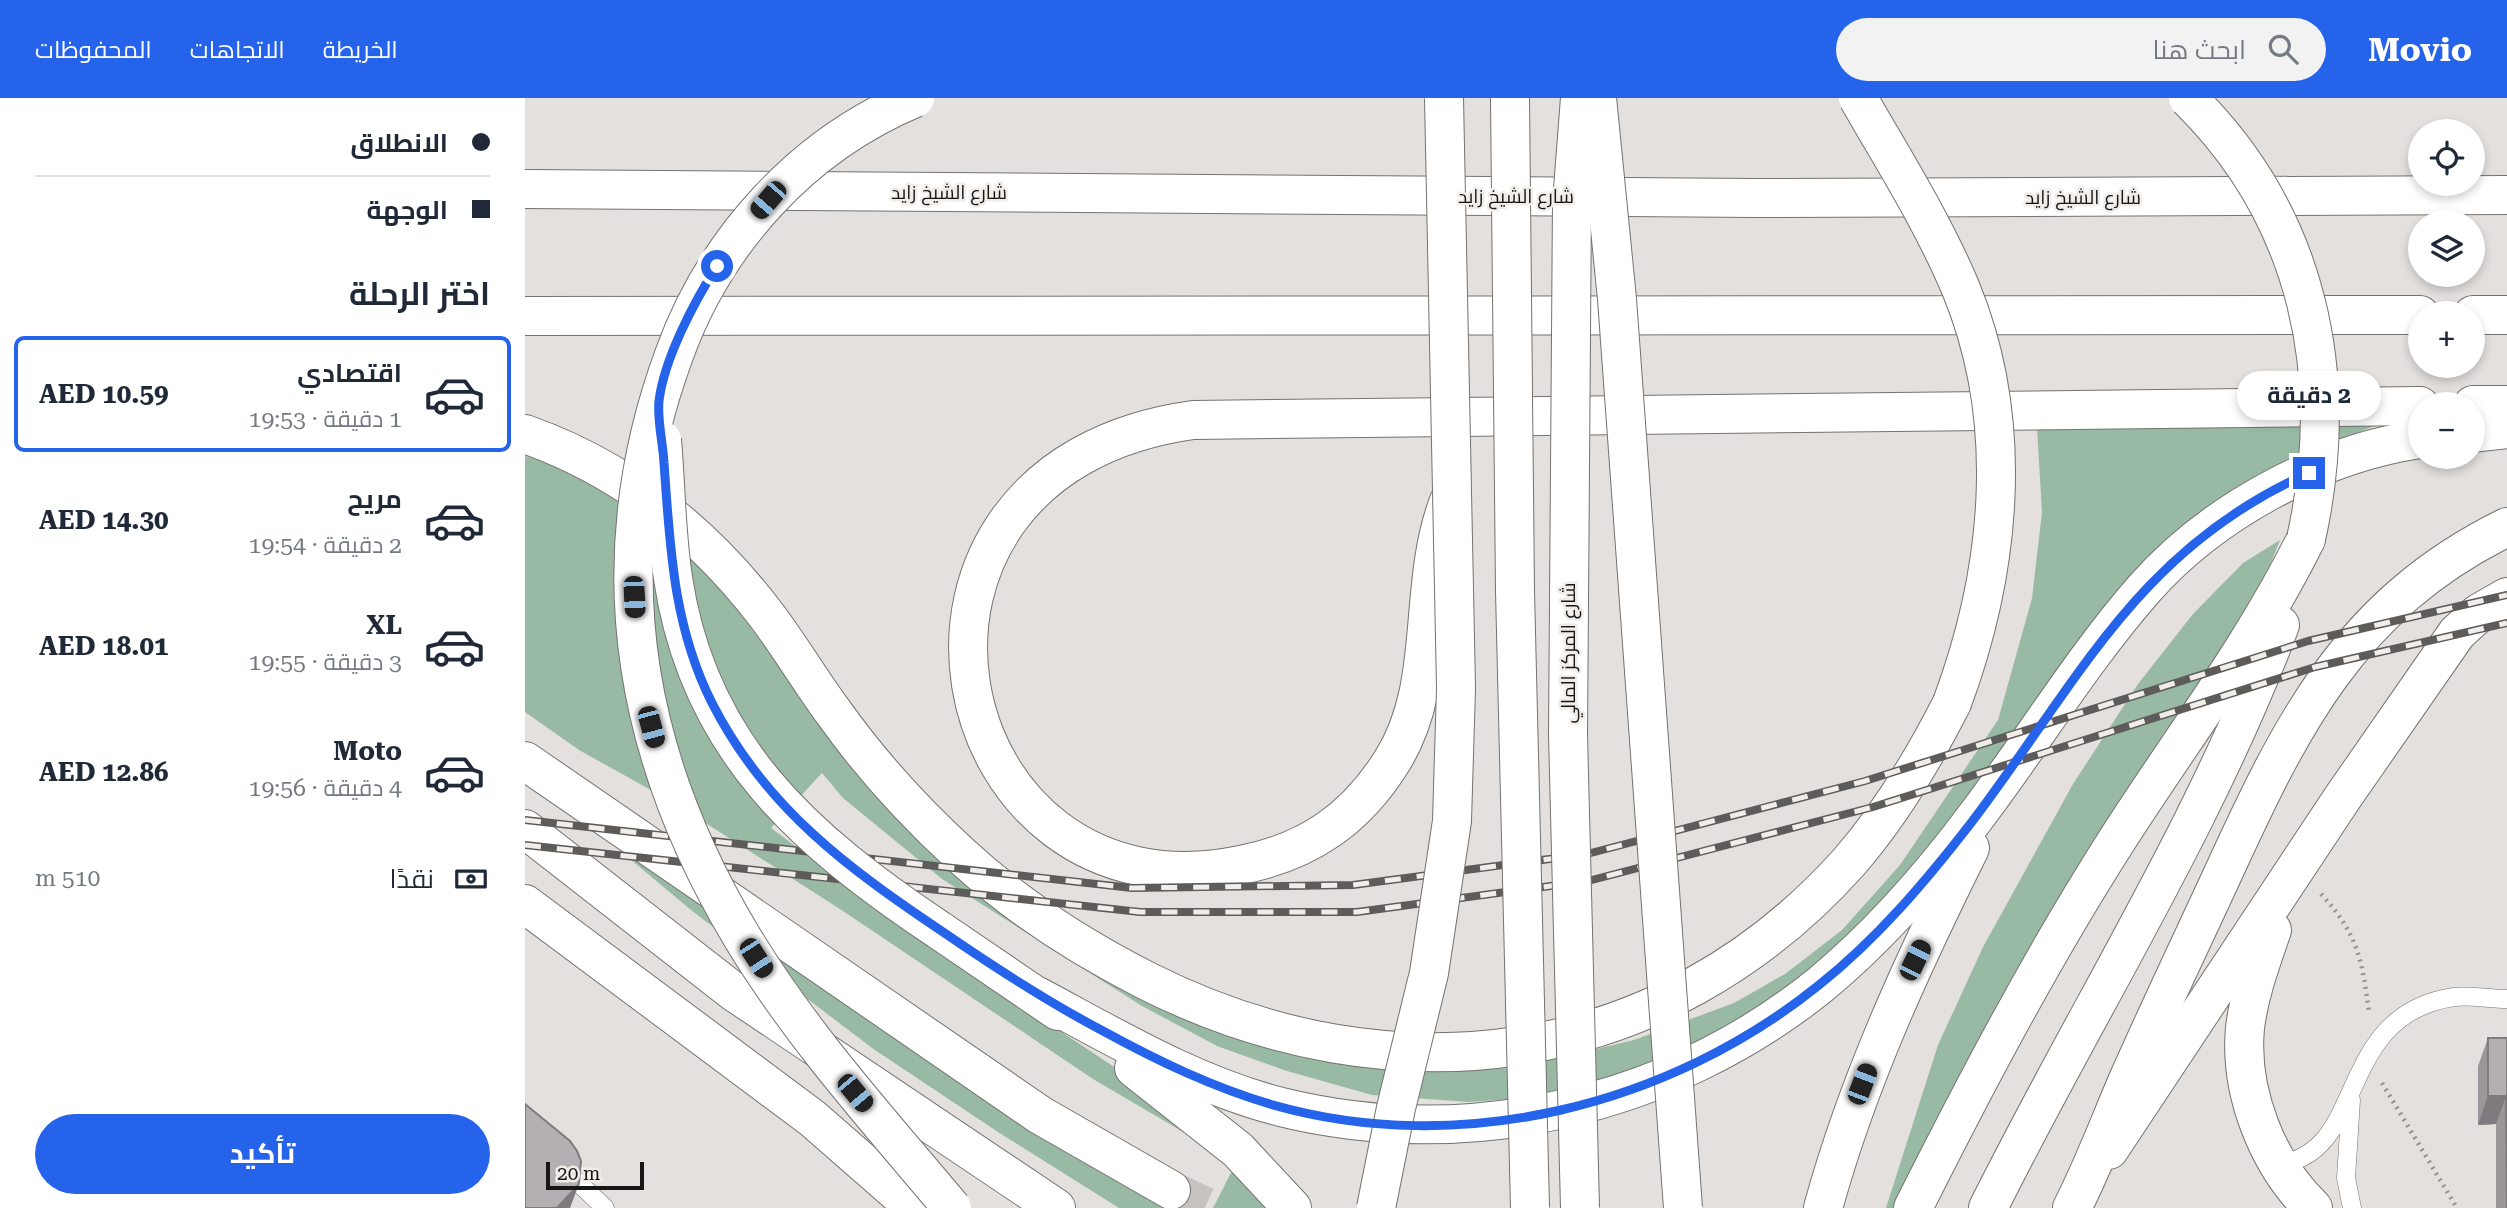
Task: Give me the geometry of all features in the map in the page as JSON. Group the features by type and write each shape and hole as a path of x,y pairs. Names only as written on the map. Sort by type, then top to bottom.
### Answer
{"main road":[{"path":"915,98 874,118 818,155 768,200 720,261 692,309 658,403 639,493 634,597 642,684 662,769 713,886 769,978 855,1093 953,1208"},
{"path":"1376,1208 1396,1108 1429,973 1452,821 1456,715 1444,98"},
{"path":"1510,98 1515,591 1530,1208"},
{"name":"شارع المركز المالي","path":"1580,98 1571,227 1568,706 1580,1208"},
{"path":"1597,98 1616,286 1683,1208"},
{"path":"525,434 583,458 616,476 678,520 707,547 768,617 834,714 897,791 964,858 1010,895 1078,943 1172,993 1249,1024 1341,1046 1433,1054 1525,1046 1615,1024 1659,1006 1700,984 1779,929 1848,863 1906,787 1952,703 1969,659 1990,568 1996,475 1987,381 1977,336 1943,248 1858,98"},
{"path":"1988,1208 2121,961 2232,739 2282,620 2316,494 2322,436 2319,367 2309,310 2282,234 2255,183 2229,144 2187,98"},
{"name":"شارع الشيخ زايد","path":"525,189 1741,198 2507,195"},
{"path":"525,316 2408,316"},
{"path":"2485,316 2507,316"},
{"path":"658,403 668,540 681,618 702,680 725,727 746,761 796,821 863,877 1037,996 1200,1117 1238,1150 1292,1208"},
{"path":"1452,493 1433,554 1419,691 1409,726 1394,759 1374,788 1349,814 1293,852 1229,868 1198,871 1135,867 1107,859 1079,845 1032,807 997,758 981,725 971,690 967,653 969,617 981,570 1011,513 1063,466 1124,434 1193,420 2408,405"},
{"path":"2485,405 2507,405"},
{"path":"2485,432 2507,429"},
{"path":"1037,996 1196,1078 1279,1107 1345,1119 1410,1125 1454,1125 1542,1115 1616,1095 1668,1076 1745,1035 1809,992 1890,918 1944,857 2116,623 2146,586 2179,555 2213,527 2288,482 2370,450 2408,442"},
{"path":"2075,1203 2263,785 2318,689 2349,650 2411,590 2461,553 2507,527"},
{"path":"1913,1208 2050,950 2118,838 2247,645 2306,539"},
{"path":"2075,1203 2350,787 2457,633 2479,613 2507,597"},
{"path":"525,761 1040,1115 1171,1190"},
{"path":"1823,1208 1840,1147 1887,1021 2003,778"},
{"path":"525,829 734,992 1056,1208"},
{"path":"2289,882 2256,975 2245,1030 2245,1058 2253,1104 2279,1164 2313,1208"},
{"path":"525,904 812,1118 915,1208"}],"lane":[{"path":"2279,1164 2307,1157 2327,1139 2372,1045 2389,1027 2431,1002 2456,997 2507,999"},
{"path":"2352,1090 2346,1178 2352,1208"},
{"path":"554,1159 605,1208"}],"green space":[{"path":"2382,423 2298,456 2249,483 1973,818 1766,1016 1622,1074 1527,1098 1469,1102 1372,1095 1287,1071 1217,1046 1142,1006 942,879 843,798 822,773 771,828 909,931 1143,1086 1202,1143 1093,1079 843,911 676,804 579,750 525,712 525,456 549,462 617,495 711,555 811,672 1002,876 1281,1044 1358,1066 1447,1070 1517,1068 1634,1040 1734,1003 1785,974 1842,930 1900,865 1998,720 2032,598 2042,512 2037,428"},
{"path":"2280,540 2245,629 1925,1208 1886,1208 1938,1045 1983,947 2073,784 2138,684 2193,614 2243,563"},
{"path":"574,812 1128,1179 1182,1208 1119,1208 998,1132 872,1048 691,910"},
{"path":"1238,1159 1292,1208 1213,1208"}],"building":[{"path":"2488,1038 2507,1038 2507,1208 2506,1096 2488,1096"},
{"path":"525,1104 570,1141 581,1161 579,1184 557,1208 525,1208"}],"tunnel":[{"path":"1171,1190 1209,1208"}],"railway":[{"path":"525,820 1132,888 1353,885 1587,854 1865,781 2308,641 2507,595"},
{"path":"525,845 1140,912 1357,912 1588,881 1873,807 2315,667 2507,623"}],"route":[{"path":"717,266 692,309 658,403 665,468 668,540 681,618 692,656 707,692 746,761 796,821 826,848 900,904 1037,996 1156,1059 1237,1094 1279,1107 1366,1122 1454,1125 1542,1115 1584,1105 1668,1076 1783,1012 1851,957 1883,926 1944,857 1975,818 2058,699 2146,586 2213,527 2250,503 2309,473"}]}
